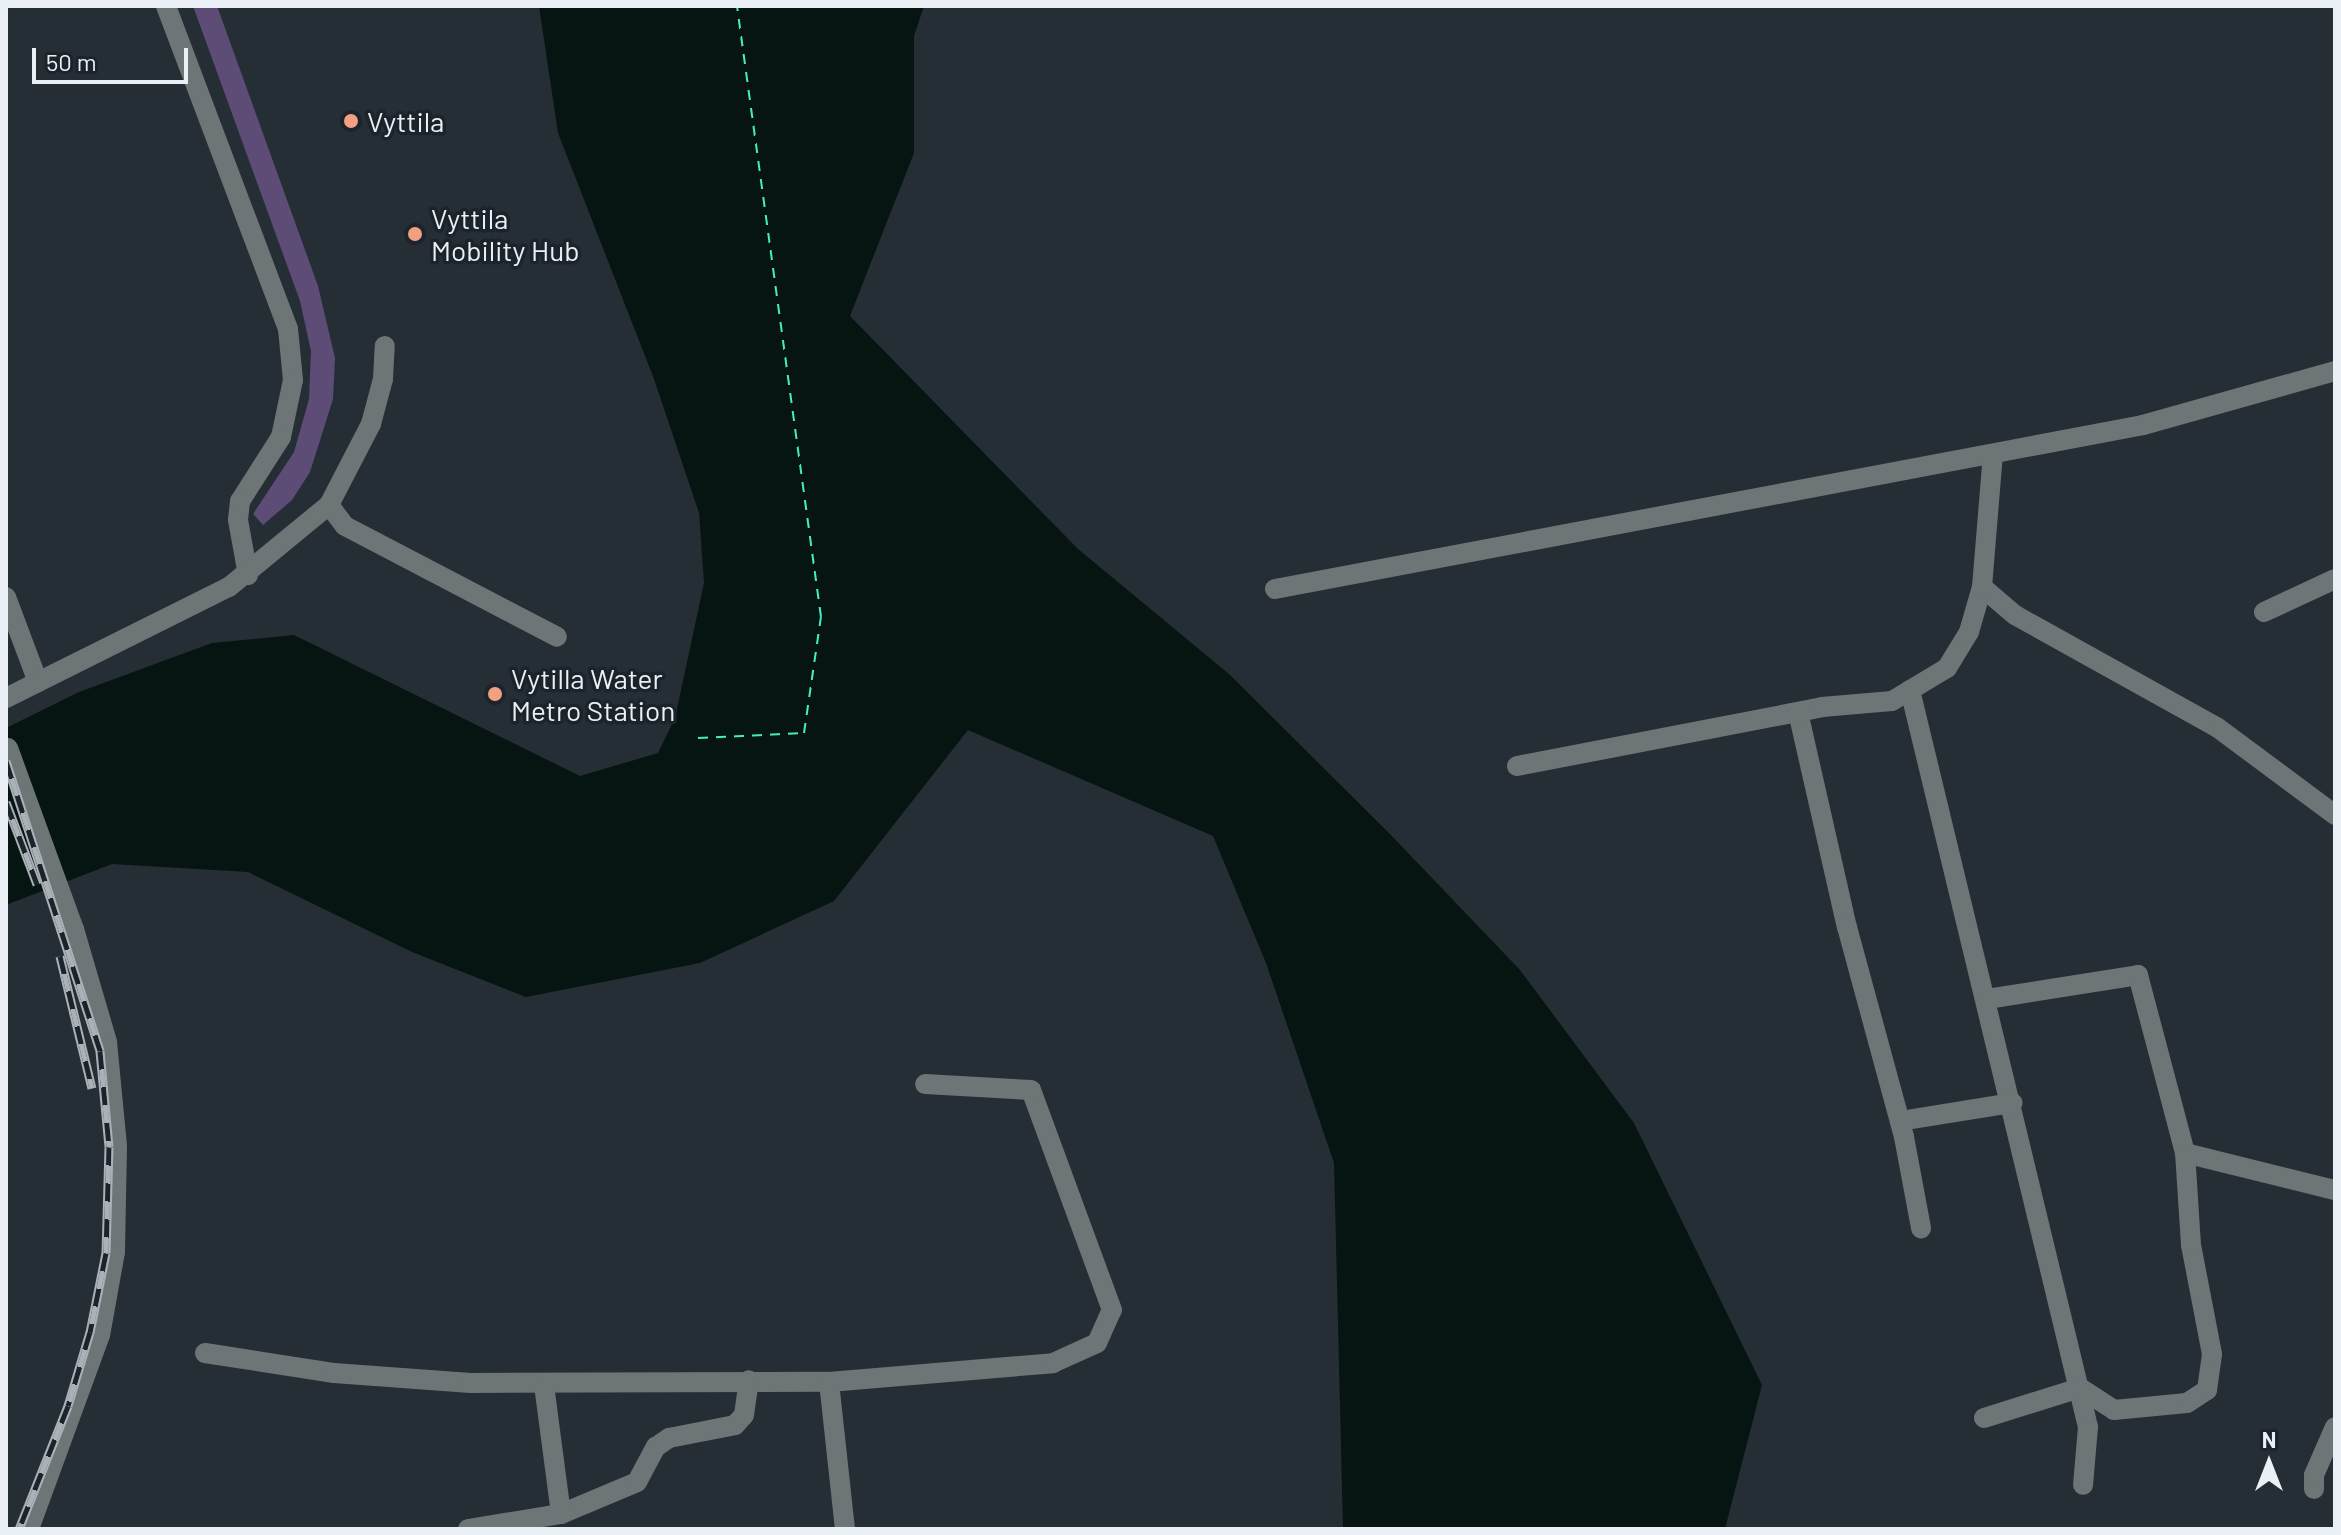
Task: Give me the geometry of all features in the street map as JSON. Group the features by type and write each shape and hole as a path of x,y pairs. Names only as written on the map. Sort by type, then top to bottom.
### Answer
{"street":[{"path":"166,6 288,329 293,380 281,437 240,501 238,520 248,575"},
{"path":"6,698 248,575 329,505 371,424 383,379 385,346"},
{"path":"1275,589 2143,425 2335,371"},
{"path":"1517,766 1798,712 1892,701 1947,668 1969,632 1982,587 1993,454"},
{"path":"329,505 345,526 557,637"},
{"path":"2264,612 2335,579"},
{"path":"1982,587 2015,615 2218,728 2335,815"},
{"path":"6,597 38,682"},
{"path":"1910,690 2080,1388 2088,1427 2083,1485"},
{"path":"1798,712 1847,927 1900,1121 1921,1228"},
{"path":"8,748 74,929 107,1042 117,1146 115,1252 100,1335 29,1529"},
{"path":"1987,999 2138,975 2185,1153 2191,1245 2212,1354 2207,1390 2187,1403 2114,1410 2080,1388"},
{"path":"205,1353 334,1373 544,1385 749,1380 829,1382 1053,1363 1097,1343 1112,1310 1031,1090 925,1084"},
{"path":"1900,1121 2013,1103"},
{"path":"2185,1153 2335,1190"},
{"path":"468,1529 561,1514 637,1482 656,1447 669,1438 735,1425 744,1415 749,1380"},
{"path":"829,1382 845,1529"},
{"path":"544,1385 561,1514"},
{"path":"1984,1418 2080,1388"},
{"path":"2314,1489 2314,1475 2335,1427"}],"shaded area":[{"path":"193,6 217,6 318,286 335,358 333,399 310,472 292,500 263,525 253,514 294,452 309,399 311,351 300,301"},
{"path":"539,6 924,6 914,36 914,153 850,316 1078,549 1229,674 1390,834 1520,970 1634,1123 1762,1385 1725,1529 1343,1529 1334,1163 1266,963 1213,836 968,730 834,901 700,963 526,997 412,952 248,872 112,864 6,905 6,728 79,692 212,643 294,635 580,776 658,753 675,718 704,583 699,513 654,379 558,133"}],"ferry route":[{"path":"698,738 804,733 821,617 737,6"}],"railway":[{"path":"6,761 100,1051 109,1147 106,1253 90,1332 68,1406 19,1529"},
{"path":"6,802 37,884"},
{"path":"60,956 92,1088"}],"place":[{"name":"Vyttila","path":"351,121"},
{"name":"Vyttila Mobility Hub","path":"415,234"},
{"name":"Vytilla Water Metro Station","path":"495,694"}]}
